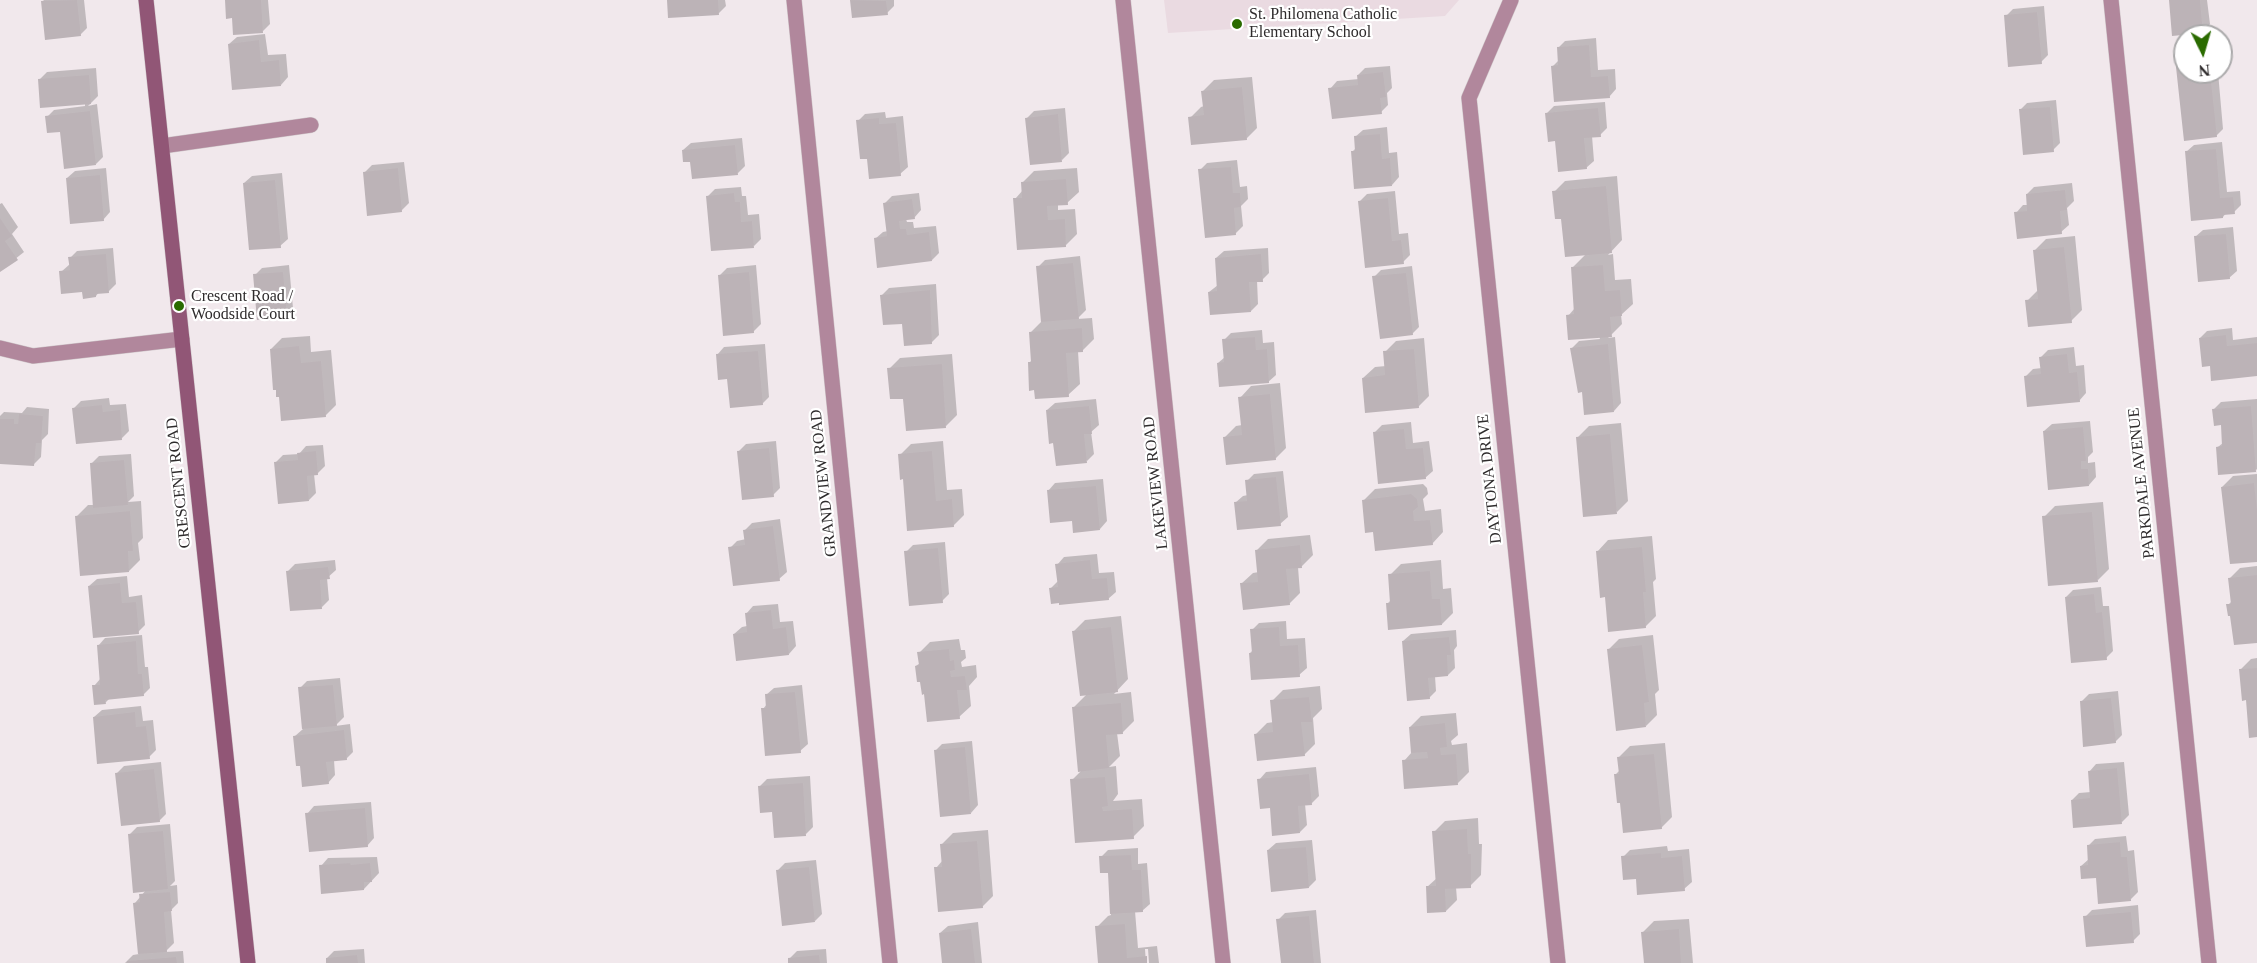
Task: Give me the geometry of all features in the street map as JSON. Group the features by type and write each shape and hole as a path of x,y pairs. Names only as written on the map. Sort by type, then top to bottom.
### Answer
{"street":[{"name":"CRESCENT ROAD","path":"146,0 248,963"},
{"name":"GRANDVIEW ROAD","path":"794,0 890,963"},
{"name":"LAKEVIEW ROAD","path":"1124,0 1223,963"},
{"name":"DAYTONA DRIVE","path":"1511,0 1469,98 1558,963"},
{"name":"PARKDALE AVENUE","path":"2111,0 2209,963"},
{"path":"162,146 311,125"},
{"path":"0,348 33,356 182,339"}],"shaded area":[{"name":"St. Philomena Catholic Elementary School","path":"1164,0 1459,0 1445,16 1168,33"}],"building":[{"path":"77,0 81,36 45,40 41,1"},
{"path":"225,0 261,0 263,33 233,35 232,18 226,19"},
{"path":"667,0 718,0 719,15 668,18"},
{"path":"850,0 886,1 888,15 852,18"},
{"path":"2169,0 2200,0 2202,24 2173,24 2172,36"},
{"path":"2037,12 2042,64 2008,67 2004,15"},
{"path":"259,40 261,62 279,60 281,86 232,90 228,44"},
{"path":"1589,45 1591,77 1608,76 1610,98 1554,102 1551,66 1558,65 1557,47"},
{"path":"1383,72 1386,97 1380,98 1382,114 1332,119 1328,88 1358,85 1357,75"},
{"path":"89,75 91,104 40,108 38,79"},
{"path":"2178,84 2211,84 2217,137 2184,141"},
{"path":"1242,87 1247,140 1191,145 1188,117 1204,115 1201,91"},
{"path":"2050,107 2054,152 2023,155 2019,109"},
{"path":"1598,108 1601,137 1584,138 1587,169 1558,172 1555,141 1548,142 1545,113"},
{"path":"90,111 96,165 64,169 60,132 47,133 45,116"},
{"path":"1058,114 1062,162 1030,165 1025,118"},
{"path":"879,118 879,124 896,123 901,176 869,179 867,159 860,159 856,120"},
{"path":"1380,134 1382,159 1390,158 1392,186 1354,189 1351,151 1355,151 1354,136"},
{"path":"735,145 738,175 692,179 690,162 683,162 682,150"},
{"path":"2216,149 2220,198 2233,197 2235,214 2223,215 2223,218 2191,221 2185,151"},
{"path":"1231,167 1233,193 1240,193 1241,207 1234,208 1236,235 1205,238 1198,169"},
{"path":"398,168 402,212 367,216 363,172"},
{"path":"100,175 104,221 70,224 66,178"},
{"path":"1066,179 1068,205 1047,206 1048,220 1065,219 1066,247 1017,250 1013,198 1022,198 1021,182"},
{"path":"275,180 281,248 249,250 243,183"},
{"path":"1606,186 1612,253 1565,257 1561,219 1555,219 1552,191"},
{"path":"2065,190 2067,210 2060,211 2062,234 2017,239 2014,212 2027,211 2026,194"},
{"path":"734,193 735,202 740,202 741,222 752,221 754,248 711,251 706,196"},
{"path":"1388,198 1392,241 1401,240 1404,264 1365,268 1358,201"},
{"path":"912,199 915,219 899,221 900,229 906,229 907,235 929,232 932,261 877,268 874,238 887,236 883,203"},
{"path":"0,218 12,236 5,241 18,260 0,272"},
{"path":"2226,234 2230,279 2198,282 2194,236"},
{"path":"2064,247 2072,323 2028,327 2025,300 2038,299 2033,250"},
{"path":"106,254 109,293 96,294 96,297 83,299 82,292 61,294 59,271 70,270 68,257"},
{"path":"1261,254 1263,282 1249,282 1251,312 1210,315 1208,292 1217,291 1215,258"},
{"path":"1073,263 1079,319 1041,322 1036,266"},
{"path":"1603,265 1605,291 1620,290 1622,316 1610,317 1612,337 1568,340 1566,315 1574,314 1571,267"},
{"path":"283,272 287,317 257,320 253,274"},
{"path":"749,272 754,333 723,336 718,275"},
{"path":"1406,273 1413,335 1380,339 1372,276"},
{"path":"930,290 932,344 904,346 902,324 883,325 880,295"},
{"path":"1082,328 1083,352 1066,353 1069,397 1035,399 1034,390 1029,391 1028,362 1031,362 1029,332"},
{"path":"2226,335 2227,346 2257,343 2257,376 2211,381 2210,366 2202,367 2199,338"},
{"path":"1255,337 1256,350 1267,349 1269,383 1219,387 1217,363 1224,362 1222,339"},
{"path":"1608,344 1614,412 1584,415 1582,392 1578,393 1570,348"},
{"path":"299,346 301,363 321,361 326,417 281,421 279,397 276,397 276,390 273,390 270,349"},
{"path":"1414,349 1419,408 1365,413 1362,378 1385,375 1383,351"},
{"path":"758,351 763,405 730,408 727,379 718,380 716,354"},
{"path":"2067,354 2069,373 2077,372 2080,402 2027,407 2024,376 2041,374 2039,357"},
{"path":"942,364 946,428 906,431 903,399 890,399 887,368"},
{"path":"1270,394 1276,460 1226,465 1223,437 1242,435 1238,397"},
{"path":"102,405 103,412 120,410 122,440 76,444 72,408"},
{"path":"1089,406 1092,434 1084,434 1087,463 1056,466 1053,443 1049,444 1046,410"},
{"path":"2251,406 2256,472 2218,475 2216,447 2222,446 2221,425 2214,426 2212,409"},
{"path":"19,414 43,416 41,443 36,443 34,466 0,464 0,419 14,419 14,424 18,424"},
{"path":"2083,427 2086,461 2081,461 2081,469 2088,469 2089,486 2048,490 2043,431"},
{"path":"1404,429 1406,449 1423,448 1426,479 1378,484 1373,432"},
{"path":"1610,434 1617,514 1583,517 1576,437"},
{"path":"769,448 774,497 742,500 737,451"},
{"path":"316,451 318,475 307,476 309,501 278,504 274,462 298,460 297,453"},
{"path":"932,451 936,501 952,499 954,527 907,531 903,479 900,480 898,454"},
{"path":"124,460 128,505 93,508 90,463"},
{"path":"1276,477 1281,526 1237,530 1234,502 1247,501 1245,480"},
{"path":"2254,483 2257,509 2257,562 2230,564 2221,487"},
{"path":"1096,486 1100,530 1073,533 1072,521 1050,523 1047,490"},
{"path":"1411,494 1417,499 1418,507 1413,511 1414,521 1430,520 1433,545 1375,551 1373,532 1365,533 1362,500"},
{"path":"130,511 133,551 128,551 129,572 80,576 75,516"},
{"path":"2092,512 2098,582 2048,586 2042,516"},
{"path":"773,526 780,581 733,586 728,547 745,545 743,530"},
{"path":"1300,545 1302,568 1286,569 1290,605 1243,610 1240,583 1258,582 1255,550"},
{"path":"1642,547 1646,628 1608,632 1605,597 1600,598 1596,551"},
{"path":"938,548 943,603 909,606 904,551"},
{"path":"1090,560 1092,579 1107,578 1109,600 1051,604 1049,588 1058,587 1055,564"},
{"path":"328,567 330,579 320,580 322,609 290,611 286,571"},
{"path":"1430,571 1432,599 1440,599 1442,625 1388,630 1386,603 1390,603 1388,574"},
{"path":"2257,575 2257,643 2234,645 2226,604 2231,604 2228,578"},
{"path":"120,583 122,603 136,602 139,634 93,638 88,586"},
{"path":"2094,594 2096,613 2102,612 2107,660 2071,663 2065,597"},
{"path":"771,610 773,629 786,627 789,655 736,661 733,634 747,632 745,613"},
{"path":"1111,627 1118,692 1080,696 1072,631"},
{"path":"1279,627 1280,646 1298,645 1300,677 1251,680 1250,629"},
{"path":"1449,637 1451,655 1447,655 1448,676 1428,678 1430,699 1407,701 1402,641"},
{"path":"136,641 138,674 142,674 144,696 105,700 106,704 94,705 92,685 100,685 97,645"},
{"path":"1642,645 1649,702 1644,703 1646,727 1616,731 1607,649"},
{"path":"949,649 950,661 954,660 955,670 950,671 951,677 965,676 967,690 957,690 960,719 927,722 924,694 922,695 920,682 917,682 915,666 919,665 917,652"},
{"path":"2257,668 2257,737 2249,738 2246,700 2242,701 2239,669"},
{"path":"333,685 337,726 302,729 298,687"},
{"path":"795,692 801,753 765,756 761,708 766,708 765,694"},
{"path":"1309,697 1312,722 1301,722 1305,756 1257,761 1254,734 1273,732 1270,700"},
{"path":"2111,698 2116,743 2083,747 2080,701"},
{"path":"1121,703 1123,734 1106,735 1109,768 1078,772 1072,707"},
{"path":"135,712 136,727 146,726 150,759 97,764 93,717"},
{"path":"1445,723 1447,747 1440,748 1441,755 1456,754 1458,785 1404,789 1402,760 1428,758 1427,752 1411,753 1409,727"},
{"path":"344,730 347,760 326,762 329,784 302,787 300,766 296,766 293,736"},
{"path":"965,747 971,814 940,817 934,750"},
{"path":"1654,754 1662,829 1623,833 1614,774 1619,774 1617,757"},
{"path":"2117,768 2122,824 2073,828 2071,800 2090,798 2088,771"},
{"path":"154,769 160,822 121,826 115,773"},
{"path":"1309,774 1312,805 1298,806 1300,833 1272,836 1270,808 1260,809 1257,779"},
{"path":"1105,777 1108,806 1102,807 1103,811 1132,809 1134,839 1075,843 1070,779"},
{"path":"803,783 806,836 774,838 772,812 760,813 758,786"},
{"path":"365,808 368,847 309,852 305,813"},
{"path":"1467,829 1468,854 1471,854 1471,888 1445,889 1446,912 1427,913 1426,886 1436,886 1432,831"},
{"path":"163,831 168,889 133,893 128,834"},
{"path":"977,841 983,908 938,912 934,867 942,867 940,844"},
{"path":"2120,842 2121,857 2127,857 2131,901 2098,904 2096,878 2081,879 2080,866 2088,865 2087,845"},
{"path":"1306,847 1309,888 1271,892 1267,850"},
{"path":"1661,853 1661,858 1682,856 1685,891 1637,895 1636,879 1623,880 1621,856"},
{"path":"1131,855 1132,870 1141,870 1143,912 1110,914 1108,873 1100,873 1099,856"},
{"path":"350,863 351,865 370,863 372,882 364,882 364,890 321,894 319,865"},
{"path":"809,867 815,922 782,926 776,870"},
{"path":"170,892 172,911 164,912 167,952 138,954 133,903 140,902 139,894"},
{"path":"2131,912 2134,943 2086,947 2083,916"},
{"path":"1309,916 1314,963 1281,963 1276,919"},
{"path":"1125,924 1127,958 1147,956 1147,963 1098,963 1095,926"},
{"path":"971,929 975,963 942,963 939,933"},
{"path":"1679,929 1681,963 1644,963 1641,932"},
{"path":"357,955 358,963 326,963 326,958"},
{"path":"819,955 820,963 788,963 788,958"},
{"path":"176,957 177,963 127,963 127,961"}],"place":[{"name":"St. Philomena Catholic Elementary School","path":"1237,24"},
{"name":"Crescent Road / Woodside Court","path":"179,306"}]}
